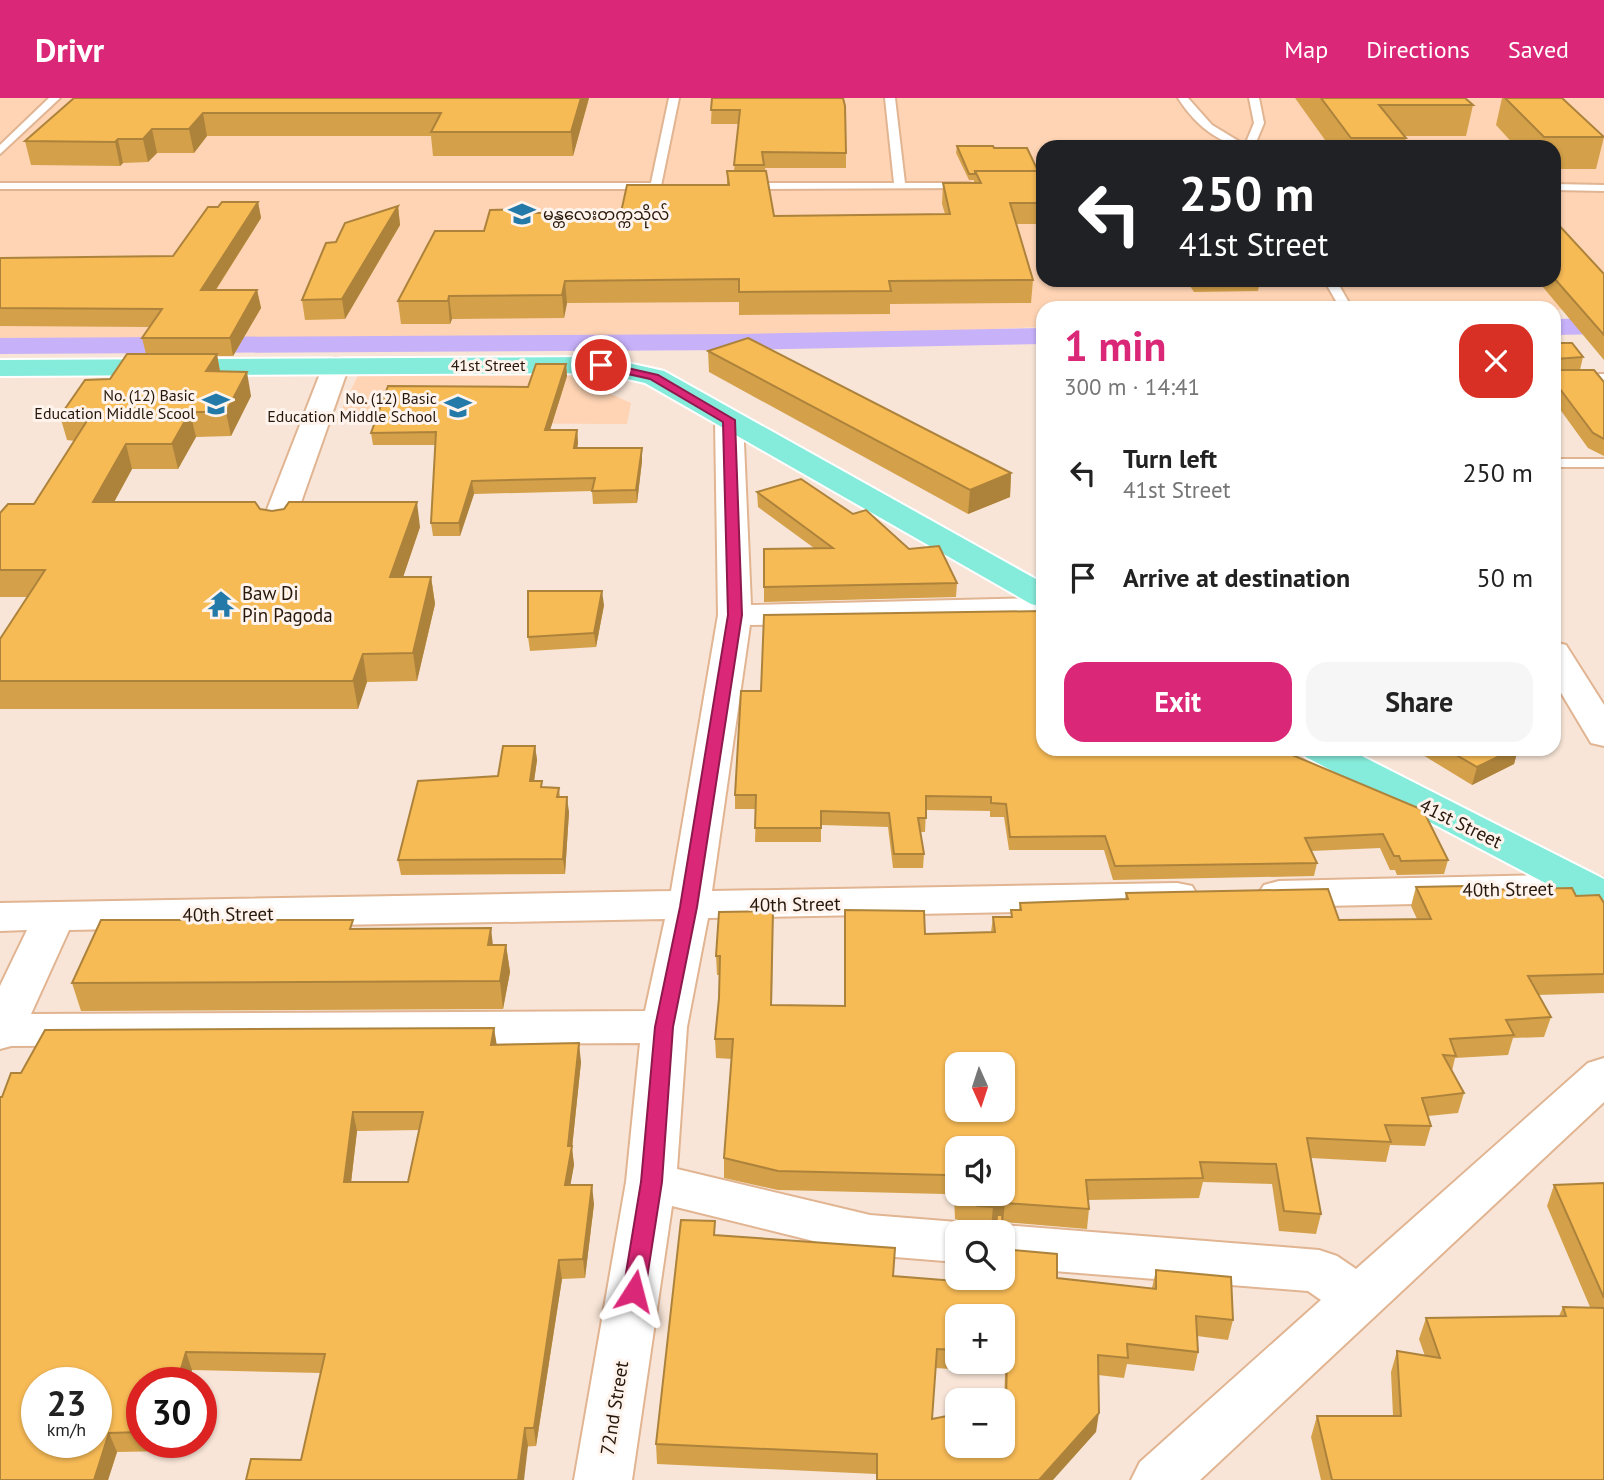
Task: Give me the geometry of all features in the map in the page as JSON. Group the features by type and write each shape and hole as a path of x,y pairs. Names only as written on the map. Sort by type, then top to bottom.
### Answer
{"main road":[{"name":"41st Street","path":"0,368 601,365 654,377 1036,593"},
{"name":"41st Street","path":"1333,756 1597,892"}],"street":[{"path":"277,525 336,366"},
{"name":"72nd Street","path":"603,1480 651,1182 664,1027 689,907 735,615 729,420"},
{"path":"735,615 1036,608"},
{"path":"1561,664 1604,735"},
{"name":"40th Street","path":"0,917 689,907 1232,895 1597,892"},
{"path":"54,917 0,1031 664,1027"},
{"path":"1160,1480 1604,1075"},
{"path":"651,1182 870,1235 945,1241"},
{"path":"1015,1247 1319,1270 1359,1299"}],"lane":[{"path":"0,151 55,98"},
{"path":"656,186 674,98"},
{"path":"890,98 900,186"},
{"path":"1183,98 1192,113 1208,129 1229,140"},
{"path":"1252,140 1261,121 1254,98"},
{"path":"0,186 669,186"},
{"path":"724,186 978,186"},
{"path":"1561,187 1604,188"},
{"path":"1561,379 1604,378"},
{"path":"1561,463 1604,463"}],"shaded area":[{"name":"မန္တလေးတက္ကသိုလ်","path":"0,98 1604,98 1604,310 1561,310 1561,301 1036,301 1036,327 628,343 0,352"},
{"path":"362,367 552,368 631,403 627,424 335,423"}],"building":[{"path":"74,98 581,98 571,132 431,132 441,113 203,113 189,129 152,129 143,139 118,139 115,142 25,141"},
{"path":"712,98 843,98 846,153 762,152 764,165 734,165 740,110 711,110"},
{"path":"1321,98 1465,98 1473,105 1379,105 1406,138 1351,138"},
{"path":"1505,98 1562,98 1604,137 1544,137"},
{"path":"957,146 1027,148 1036,167 1036,171 975,171 975,174 969,174"},
{"path":"727,171 766,171 774,216 950,214 943,183 981,183 975,171 1036,171 1036,203 1010,203 1033,280 889,281 891,291 739,292 739,279 565,281 562,295 449,296 448,301 398,301 435,231 484,231 490,210 527,209 526,213 548,213 547,218 616,218 620,217 627,185 729,185"},
{"path":"222,202 258,202 201,290 257,290 230,338 142,338 162,309 0,308 0,258 173,256 208,207 218,207"},
{"path":"398,206 342,299 302,300 326,243 336,242 345,223"},
{"path":"1561,227 1604,274 1604,335 1561,286"},
{"path":"748,338 1011,473 970,490 708,351"},
{"path":"1561,343 1572,343 1583,357 1561,359"},
{"name":"Baw Di Pin Pagoda","path":"127,354 217,354 206,371 247,372 226,412 190,412 172,444 126,444 93,502 255,502 260,509 272,511 284,509 289,502 417,502 390,577 431,577 413,653 363,654 353,681 0,681 0,639 45,570 0,570 0,513 8,504 34,504 90,416 60,416 85,380 110,379"},
{"path":"536,364 566,364 545,430 577,430 574,448 642,448 636,490 592,491 595,478 472,481 459,523 431,523 436,432 371,433 388,386 528,387"},
{"path":"1561,370 1594,370 1604,382 1604,439 1593,433 1561,390"},
{"path":"801,479 853,514 866,510 909,549 939,546 957,583 764,587 764,549 833,548 757,492"},
{"path":"528,591 602,591 594,633 528,637"},
{"path":"1036,611 1036,756 1295,756 1423,810 1448,860 1401,861 1399,856 1394,856 1383,834 1305,838 1317,863 1115,866 1105,836 1010,837 1006,804 991,803 991,797 926,796 926,818 918,818 924,854 894,854 889,813 821,811 821,828 755,828 756,795 735,795 741,691 761,691 764,615"},
{"path":"503,746 535,746 530,781 542,781 541,787 559,788 557,797 567,797 563,859 398,860 418,781 498,776"},
{"path":"1458,756 1500,756 1477,767"},
{"path":"1465,886 1467,890 1572,888 1576,896 1599,895 1604,903 1604,974 1528,976 1551,1017 1506,1020 1514,1035 1450,1039 1456,1056 1443,1055 1464,1093 1422,1098 1431,1126 1385,1125 1391,1142 1307,1138 1321,1214 1284,1211 1276,1164 1200,1162 1203,1178 1086,1180 1089,1209 1015,1204 1015,1136 945,1136 945,1175 778,1171 724,1158 733,1039 715,1039 719,998 720,956 716,956 719,912 773,911 771,1005 845,1006 845,910 924,911 925,934 995,932 993,917 1012,917 1011,910 1021,910 1020,903 1128,899 1126,893 1328,889 1339,920 1431,919 1416,887"},
{"path":"101,920 353,920 350,929 491,928 488,945 506,945 500,981 72,983"},
{"path":"494,1028 491,1045 579,1043 568,1146 572,1146 565,1185 592,1185 583,1259 559,1260 534,1428 525,1428 518,1480 246,1480 251,1459 301,1460 325,1354 186,1352 182,1367 126,1367 126,1432 112,1433 112,1367 21,1367 21,1458 101,1458 94,1480 0,1480 0,1097 11,1073 21,1073 45,1030","holes":["353,1112 423,1112 408,1182 344,1182"]},
{"path":"1604,1183 1604,1298 1554,1185"},
{"path":"681,1220 715,1221 714,1235 895,1248 893,1276 945,1280 945,1290 1015,1290 1015,1250 1057,1254 1057,1278 1156,1289 1156,1270 1231,1277 1233,1320 1196,1316 1198,1352 1127,1344 1128,1358 1098,1355 1099,1413 1039,1480 877,1480 877,1454 656,1444","holes":["945,1304 1015,1304 1015,1374 1007,1374 1006,1388 1015,1388 1015,1458 945,1458 945,1416 932,1419 937,1349 945,1349"]},
{"path":"1563,1307 1604,1308 1604,1480 1332,1480 1317,1416 1401,1416 1397,1351 1440,1358 1426,1318 1566,1316"}],"waterway":[{"path":"1561,327 1604,326"},
{"path":"0,346 742,342 1036,336"}],"place":[{"name":"မန္တလေးတက္ကသိုလ်","path":"522,214"},
{"name":"No. (12) Basic Education Middle Scool","path":"216,404"},
{"name":"No. (12) Basic Education Middle School","path":"458,407"},
{"name":"Baw Di Pin Pagoda","path":"221,604"}],"route":[{"path":"601,365 654,377 729,420 735,615 689,907 664,1027 651,1182 634,1291"}]}
